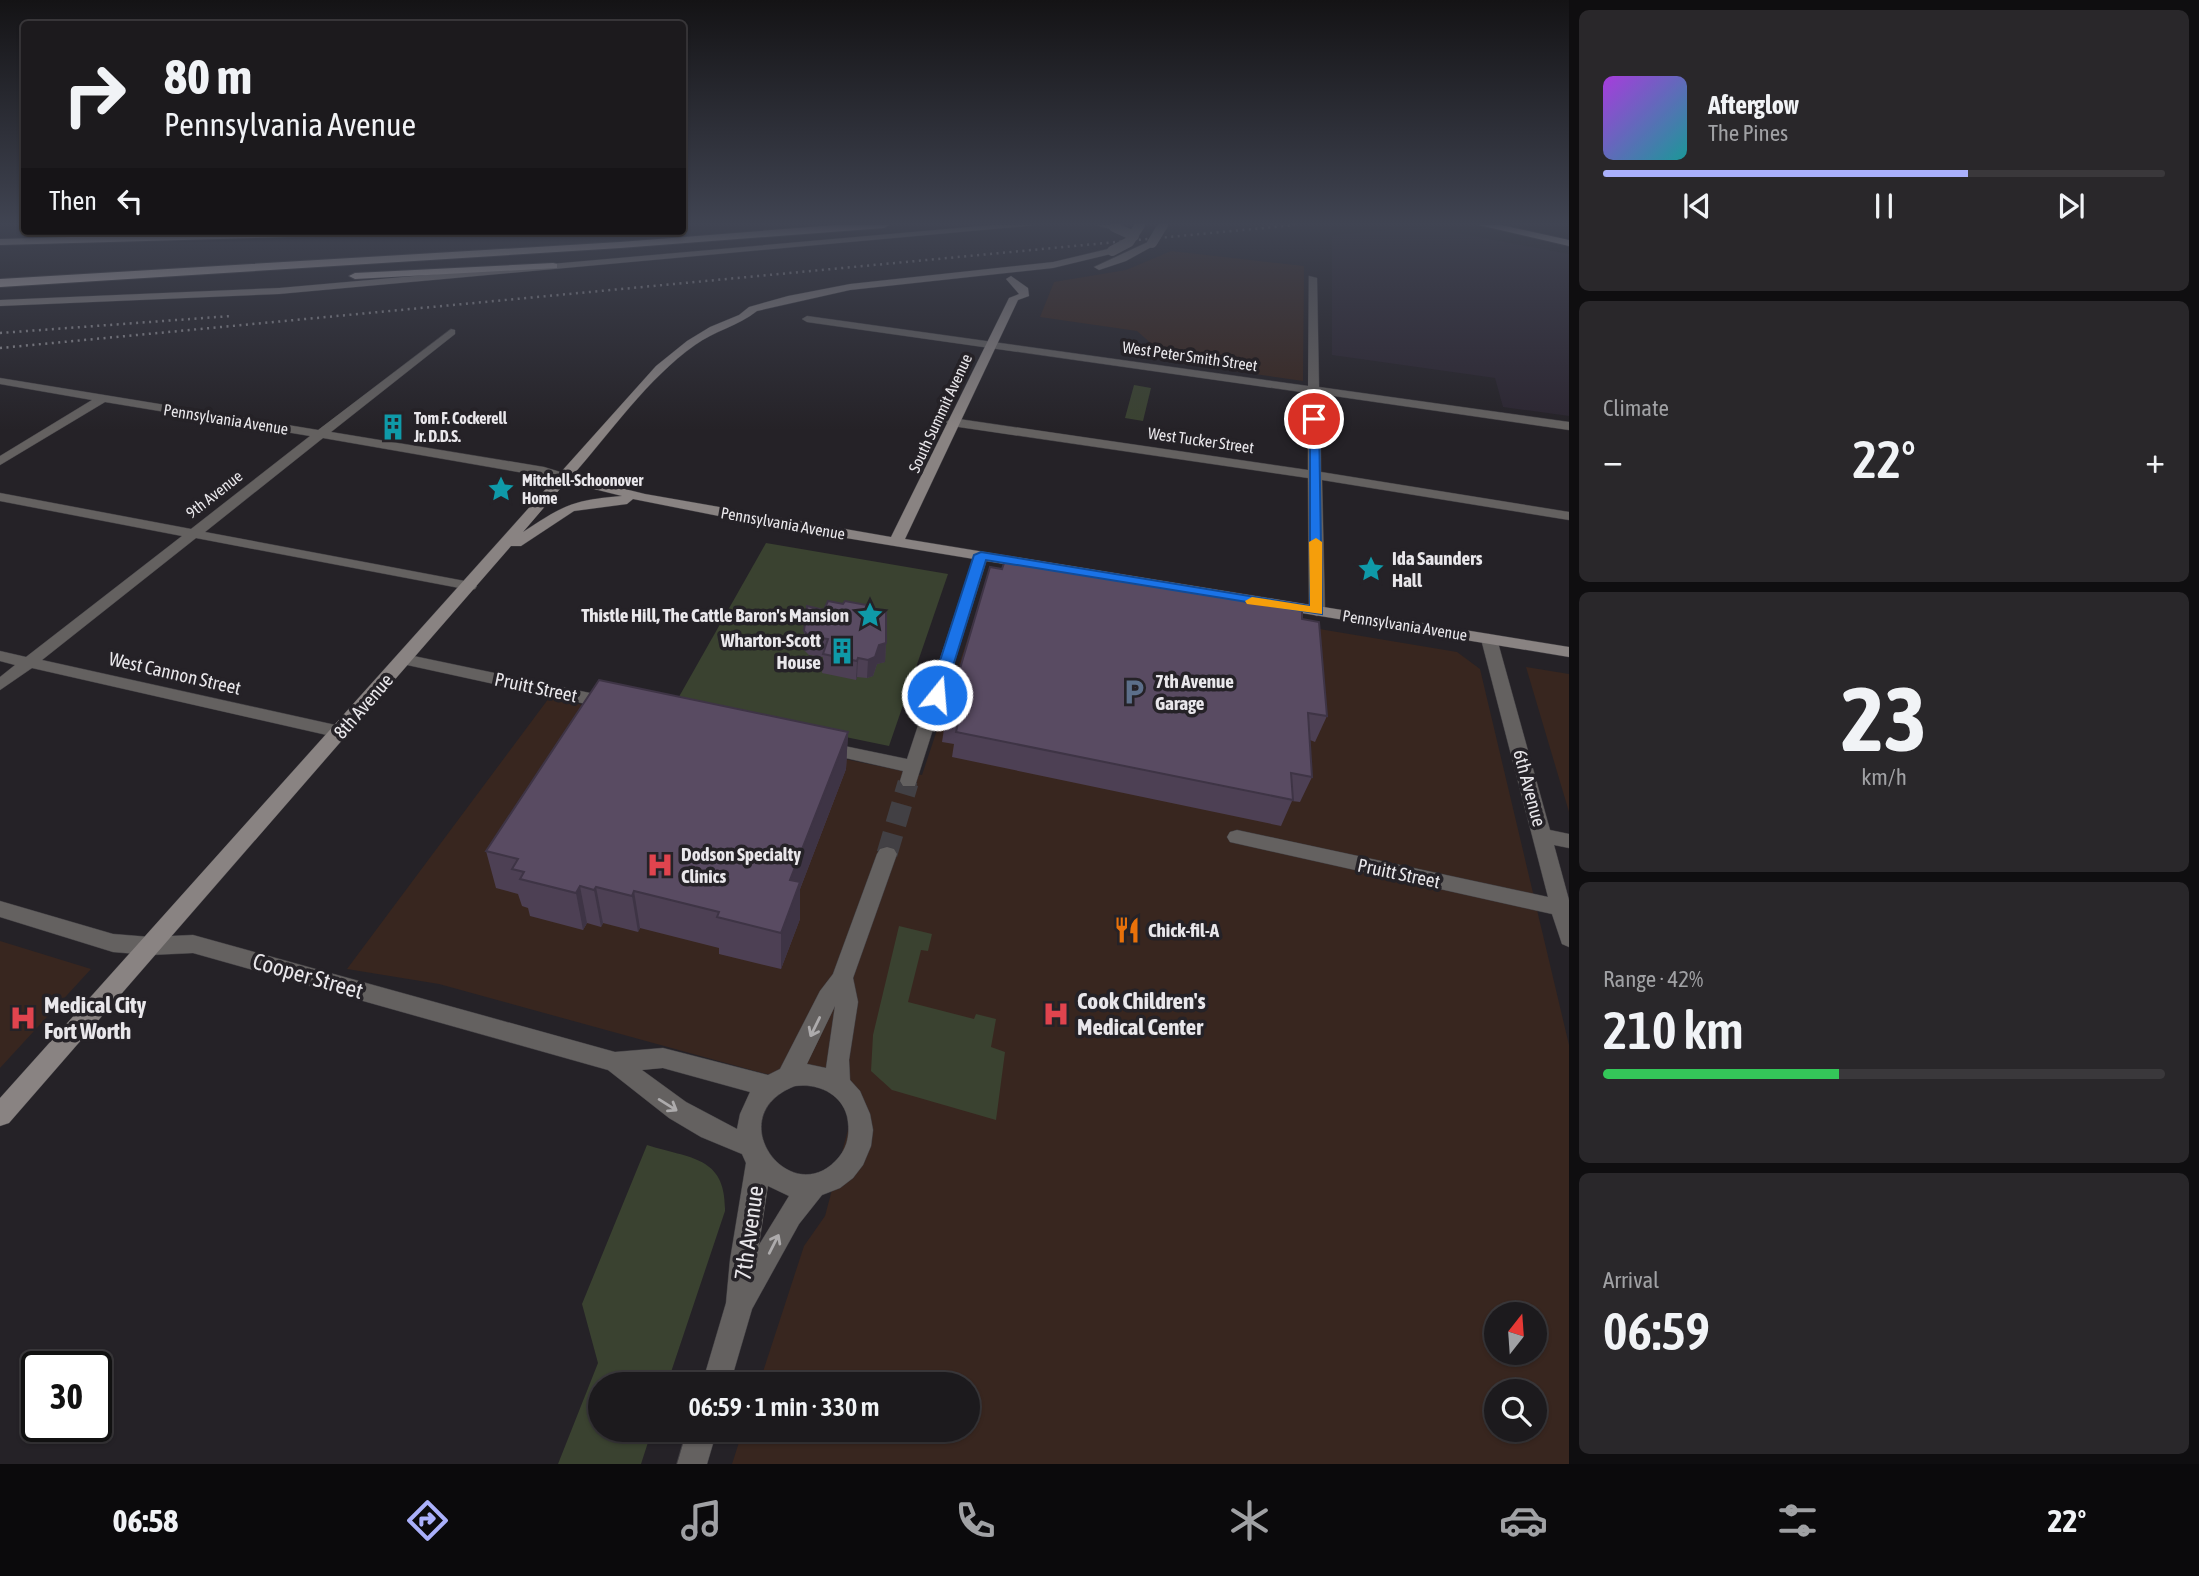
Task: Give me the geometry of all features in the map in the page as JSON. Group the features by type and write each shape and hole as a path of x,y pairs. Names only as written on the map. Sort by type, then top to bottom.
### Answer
{"main road":[{"path":"0,303 225,293"},
{"name":"8th Avenue","path":"0,1115 660,368 691,343 743,317 753,309 814,293"},
{"name":"8th Avenue","path":"743,317 765,315 797,305 874,293"},
{"path":"1011,293 1014,298 1024,296 1025,293"},
{"name":"South Summit Avenue","path":"895,542 1014,298"},
{"name":"Pennsylvania Avenue","path":"565,478 645,498 895,542 1569,652"},
{"path":"498,554 569,508 588,503 645,498"}],"street":[{"path":"1312,293 1317,611"},
{"name":"West Peter Smith Street","path":"807,319 1569,426"},
{"name":"9th Avenue","path":"0,685 451,332"},
{"name":"Pennsylvania Avenue","path":"0,381 544,471 565,478"},
{"path":"0,461 102,399"},
{"name":"West Tucker Street","path":"952,422 1314,475 1569,516"},
{"path":"0,497 470,586"},
{"path":"807,744 912,774 981,555"},
{"name":"6th Avenue","path":"1489,639 1569,938"},
{"name":"West Cannon Street","path":"0,656 340,732"},
{"name":"Pruitt Street","path":"404,659 622,706"},
{"path":"1543,836 1569,841"},
{"name":"Pruitt Street","path":"1237,837 1561,908"},
{"name":"7th Avenue","path":"720,1372 740,1303 754,1154 747,1128 750,1112 758,1097 779,1082 842,978 887,853"},
{"name":"Cooper Street","path":"0,909 113,943 150,946 193,944 615,1062 663,1058 779,1082"},
{"name":"7th Avenue","path":"754,1154 770,1173 784,1181 815,1184 835,1176 852,1162 862,1135 857,1108 838,1086 837,1060 847,1002 842,978"},
{"name":"Cooper Street","path":"615,1062 659,1100 754,1154"},
{"path":"779,1082 806,1076 838,1086"},
{"name":"7th Avenue","path":"740,1303 790,1214 815,1184"},
{"path":"692,1464 698,1442"}],"shaded area":[{"path":"1049,293 1304,293 1303,381 1172,362 1137,331 1040,317"},
{"path":"1332,293 1569,293 1569,416 1503,407 1495,378 1332,355"},
{"name":"Cook Children's Medical Center","path":"989,574 1457,652 1480,669 1569,1045 1569,1464 732,1464 739,1442 980,1442 980,1372 763,1372 804,1246 825,1216 857,1096 755,1071 439,984 347,969 549,698 922,775"},
{"path":"1526,667 1569,674 1569,812"},
{"name":"Medical City Fort Worth","path":"0,941 91,969 0,1068"}],"green space":[{"path":"1134,385 1151,388 1143,421 1125,418"},
{"path":"766,543 948,574 889,746 676,702"},
{"path":"899,926 932,934 928,951 921,950 908,1002 974,1019 976,1014 996,1019 991,1047 1005,1052 996,1120 892,1090 871,1071 873,1035"},
{"path":"647,1145 691,1158 712,1170 724,1193 725,1211 671,1372 594,1372 598,1363 582,1304"},
{"path":"588,1388 588,1442 648,1442 641,1464 558,1464"}],"building":[{"name":"7th Avenue Garage","path":"1005,560 1302,609 1302,619 1319,622 1327,716 1308,713 1312,777 1291,773 1293,800 956,732 959,719 946,716 990,567 1002,569"},
{"path":"828,601 872,606 871,609 886,612 886,643 879,645 875,657 868,660 858,658 857,661 823,654 828,639 809,636 804,631 807,606 824,610"},
{"name":"Dodson Specialty Clinics","path":"599,680 848,732 790,880 800,882 781,933 717,917 719,912 634,891 632,896 580,886 576,893 520,879 524,872 512,869 518,859 486,851"}],"tunnel":[{"path":"908,785 909,781"},
{"path":"887,854 908,783"}],"railway":[{"path":"0,348 576,293"},
{"path":"0,333 231,316"}],"slow traffic":[{"path":"1252,601 1317,611 1316,542"}],"place":[{"name":"Tom F. Cockerell Jr. D.D.S.","path":"393,427"},
{"name":"Mitchell-Schoonover Home","path":"501,489"},
{"name":"Ida Saunders Hall","path":"1371,569"},
{"name":"Thistle Hill, The Cattle Baron's Mansion","path":"870,615"},
{"name":"Wharton-Scott House","path":"842,651"},
{"name":"7th Avenue Garage","path":"1134,692"},
{"name":"Dodson Specialty Clinics","path":"660,865"},
{"name":"Chick-fil-A","path":"1127,930"},
{"name":"Cook Children's Medical Center","path":"1056,1014"},
{"name":"Medical City Fort Worth","path":"23,1018"}],"route":[{"path":"937,695 981,555 1317,611 1314,419"}]}
